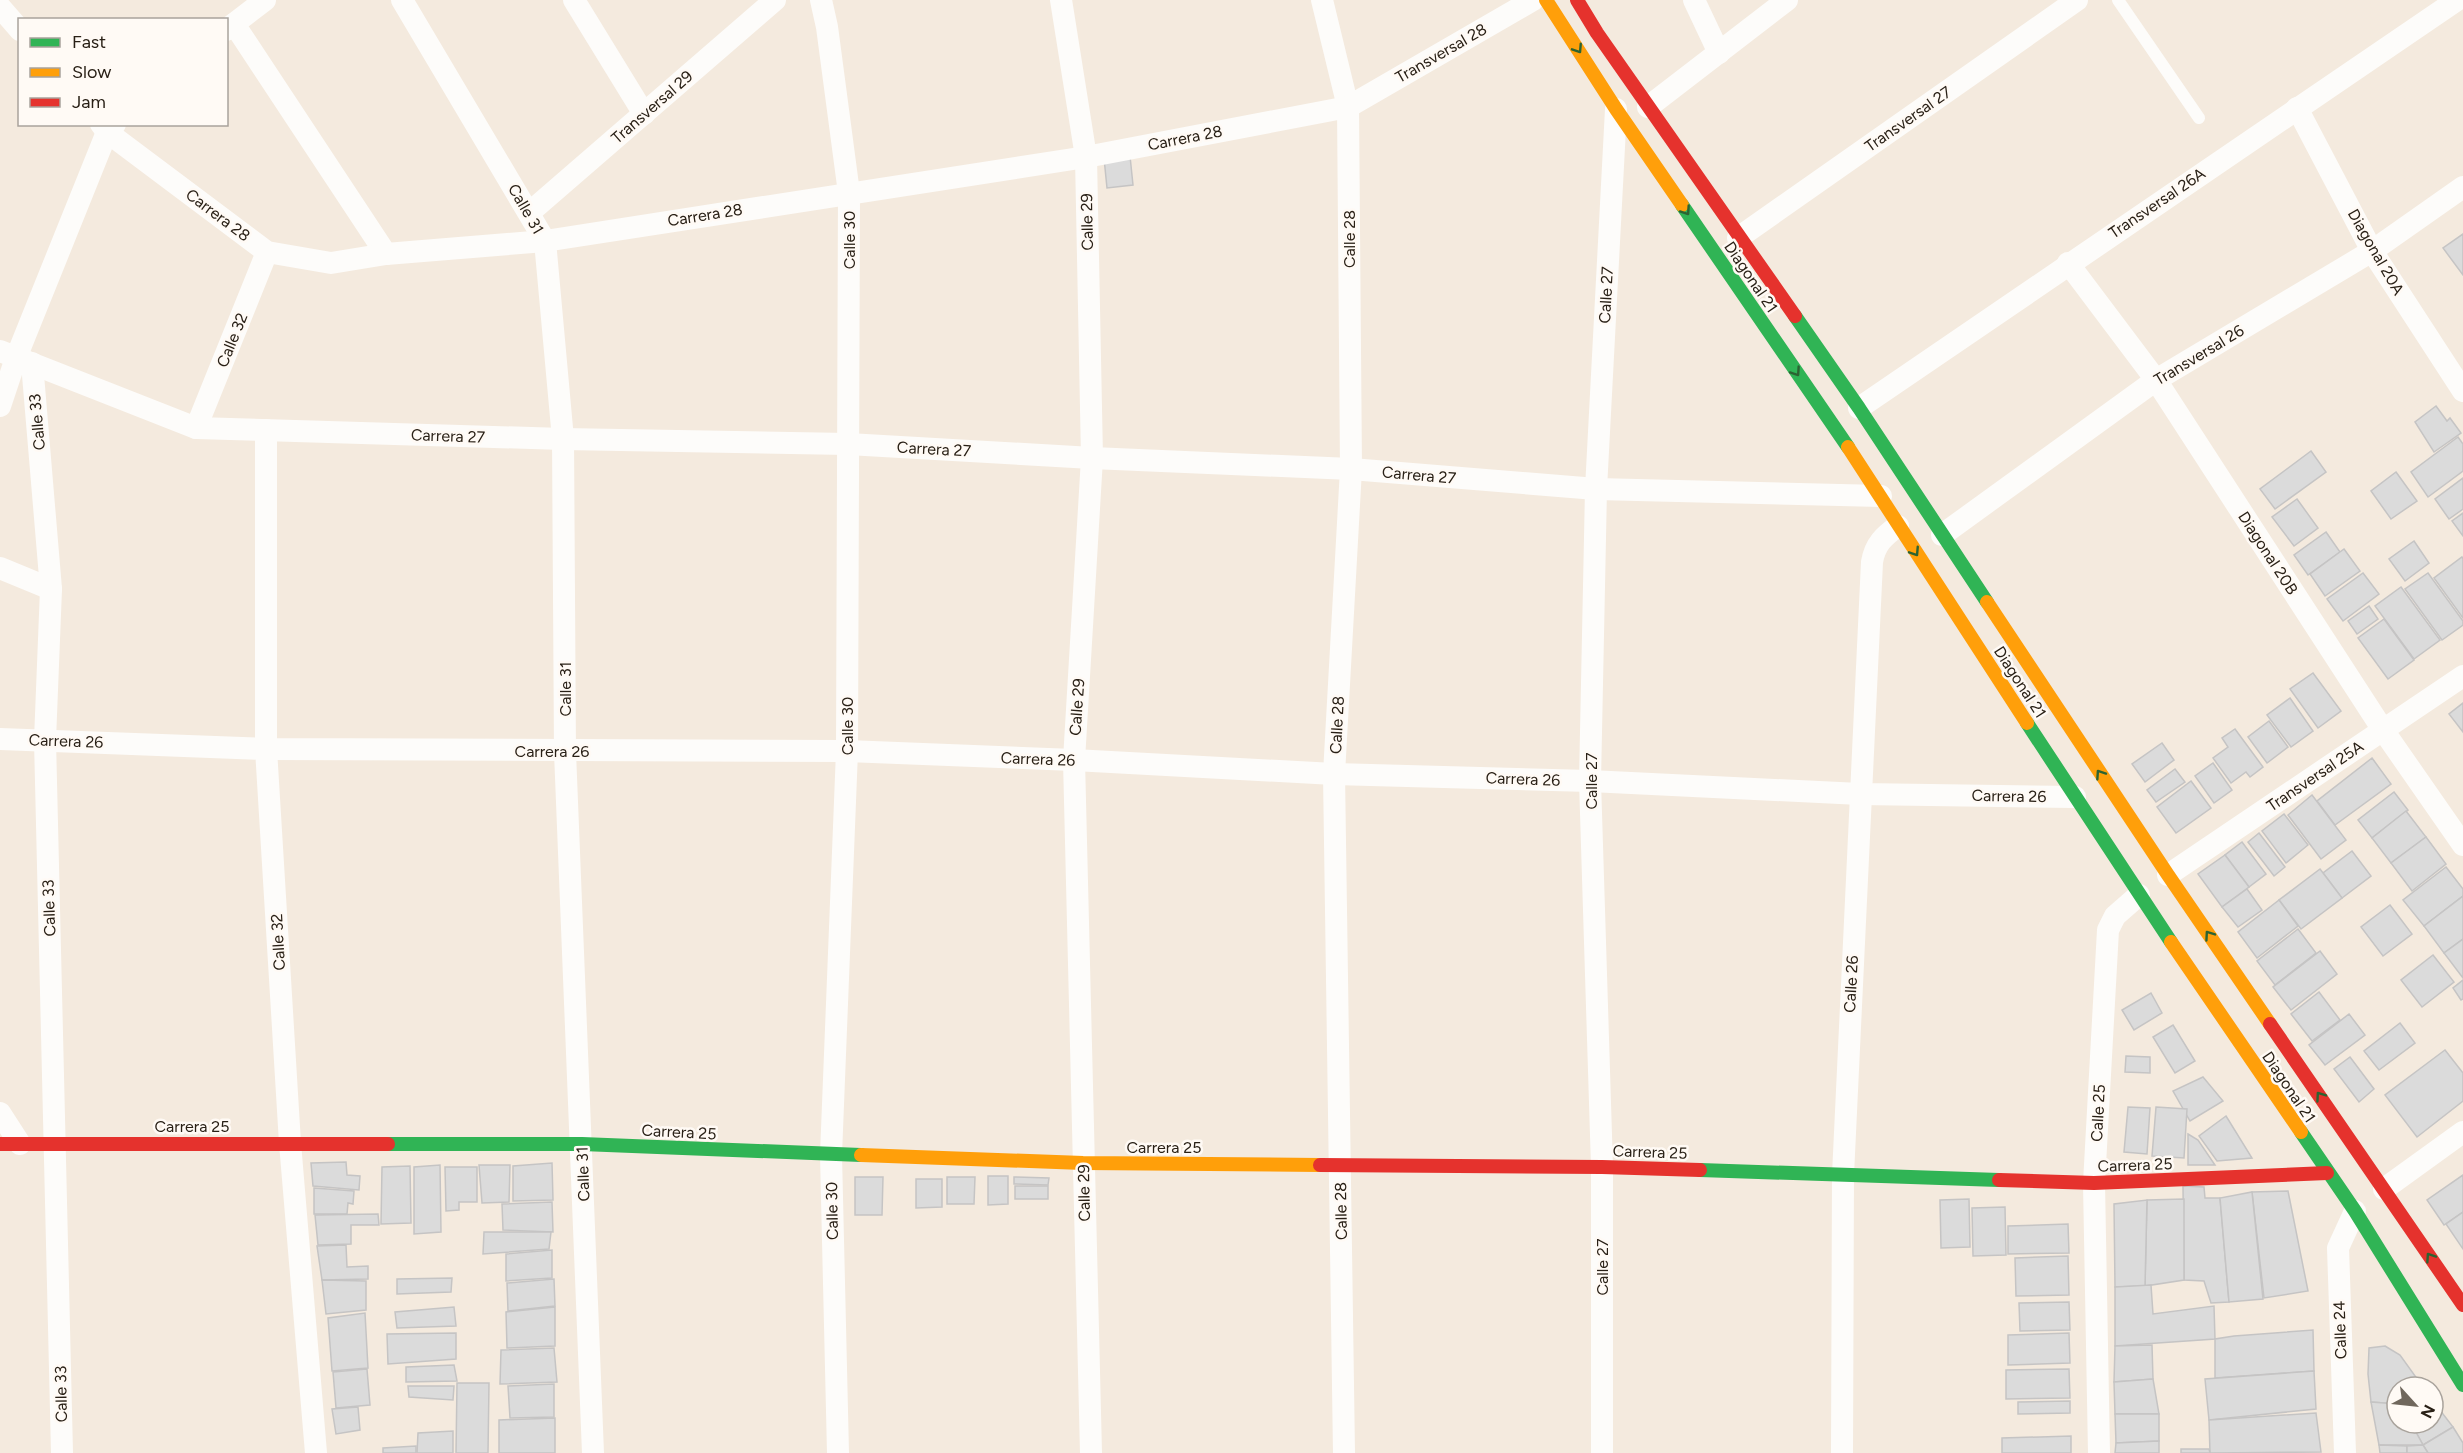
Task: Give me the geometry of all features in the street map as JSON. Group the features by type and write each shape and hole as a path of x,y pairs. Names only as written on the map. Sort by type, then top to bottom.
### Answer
{"main road":[{"name":"Diagonal 21","path":"1546,0 1616,109 1881,496 1898,526 2139,895 2355,1211 2463,1385"},
{"name":"Diagonal 21","path":"1577,0 1738,238 1858,408 2168,875 2463,1305"},
{"name":"Carrera 25","path":"10,1144 582,1144 1083,1163 1602,1167 2094,1183 2327,1173"}],"street":[{"path":"265,0 230,27 386,254"},
{"name":"Calle 31","path":"402,0 545,241 563,439 565,752 593,1453"},
{"path":"574,0 644,114"},
{"name":"Transversal 29","path":"529,213 644,114 753,8 775,0"},
{"name":"Calle 30","path":"821,0 827,27 849,193 847,751 831,1155 838,1453"},
{"name":"Calle 29","path":"1061,0 1086,157 1092,458 1074,760 1091,1453"},
{"name":"Calle 28","path":"1322,0 1348,107 1351,469 1334,774 1344,1453"},
{"name":"Transversal 28","path":"1348,107 1533,0"},
{"path":"1695,0 1719,53"},
{"path":"1648,107 1787,0"},
{"name":"Transversal 27","path":"1738,238 2077,0"},
{"name":"Transversal 26A","path":"1858,408 2457,0"},
{"path":"0,7 18,28"},
{"name":"Carrera 28","path":"108,127 267,252 331,263 386,254 545,241 1086,157 1348,107"},
{"name":"Diagonal 20A","path":"2297,108 2372,251 2463,391"},
{"name":"Calle 27","path":"1602,1453 1602,1167 1590,781 1596,489 1616,109"},
{"name":"Calle 33","path":"62,1453 45,740 51,589 16,357 108,127"},
{"name":"Transversal 26","path":"1942,535 2156,381 2372,251 2463,187"},
{"name":"Calle 32","path":"196,428 267,252"},
{"name":"Diagonal 20B","path":"2068,263 2156,381 2383,730 2463,845"},
{"path":"0,406 16,357"},
{"name":"Carrera 27","path":"16,357 196,428 563,439 848,444 1092,458 1351,469 1596,489 1881,496"},
{"name":"Calle 32","path":"266,430 266,749 290,1143 316,1453"},
{"name":"Calle 26","path":"1842,1453 1843,1175 1873,553 1881,538 1898,526"},
{"path":"0,568 51,589"},
{"name":"Transversal 25A","path":"2168,875 2463,676"},
{"name":"Carrera 26","path":"0,739 266,749 565,752 847,751 1334,774 1590,781 1860,794 2075,797"},
{"name":"Calle 25","path":"2099,1453 2094,1183 2108,930 2115,915 2139,895"},
{"path":"0,1113 10,1144"},
{"path":"2384,1189 2463,1132"},
{"name":"Calle 24","path":"2345,1453 2338,1248 2355,1211"}],"lane":[{"path":"2118,0 2199,118"}],"building":[{"path":"1130,156 1133,185 1107,188 1104,158"},
{"path":"2463,234 2463,275 2443,248"},
{"path":"2436,406 2447,421 2450,418 2461,433 2434,452 2415,422"},
{"path":"2458,437 2463,444 2463,471 2428,497 2411,472"},
{"path":"2311,451 2326,472 2275,509 2260,489"},
{"path":"2396,472 2417,501 2391,519 2371,491"},
{"path":"2463,478 2463,509 2449,519 2435,499"},
{"path":"2297,499 2318,528 2294,546 2272,517"},
{"path":"2463,513 2463,536 2452,521"},
{"path":"2326,532 2340,552 2308,575 2294,555"},
{"path":"2414,541 2429,563 2405,581 2389,559"},
{"path":"2344,549 2360,571 2325,596 2310,574"},
{"path":"2462,557 2463,559 2463,618 2434,578"},
{"path":"2363,573 2379,594 2343,621 2327,599"},
{"path":"2428,573 2463,621 2463,625 2442,640 2405,589"},
{"path":"2401,587 2440,640 2414,659 2375,606"},
{"path":"2369,606 2378,619 2357,634 2348,621"},
{"path":"2384,619 2414,660 2388,679 2358,638"},
{"path":"2313,673 2341,711 2318,728 2290,689"},
{"path":"2290,698 2313,731 2291,747 2267,715"},
{"path":"2463,703 2463,732 2449,714"},
{"path":"2269,721 2288,747 2267,763 2248,737"},
{"path":"2235,729 2263,767 2250,777 2246,772 2231,783 2213,758 2228,747 2222,738"},
{"path":"2162,743 2174,760 2145,782 2132,764"},
{"path":"2372,758 2391,784 2335,825 2317,801"},
{"path":"2213,763 2232,790 2214,803 2195,776"},
{"path":"2175,769 2185,782 2156,802 2147,790"},
{"path":"2191,781 2211,808 2176,833 2157,807"},
{"path":"2394,792 2408,810 2372,838 2358,820"},
{"path":"2312,795 2346,840 2321,859 2288,815"},
{"path":"2406,811 2426,837 2391,863 2372,838"},
{"path":"2284,814 2308,845 2286,863 2262,831"},
{"path":"2259,833 2285,867 2274,876 2248,842"},
{"path":"2426,837 2446,864 2412,891 2391,863"},
{"path":"2242,842 2266,874 2249,887 2225,855"},
{"path":"2352,851 2371,876 2342,898 2323,873"},
{"path":"2225,855 2249,887 2222,907 2198,874"},
{"path":"2446,867 2463,889 2463,896 2424,926 2403,900"},
{"path":"2320,869 2342,898 2301,929 2279,900"},
{"path":"2247,889 2262,910 2238,927 2222,907"},
{"path":"2463,896 2463,939 2444,953 2424,926"},
{"path":"2279,900 2298,926 2257,958 2238,932"},
{"path":"2390,905 2412,934 2383,956 2361,927"},
{"path":"2298,929 2316,953 2275,985 2257,961"},
{"path":"2463,939 2463,978 2444,953"},
{"path":"2320,951 2337,974 2291,1010 2273,987"},
{"path":"2433,955 2454,982 2422,1007 2401,980"},
{"path":"2463,980 2463,999 2461,1000 2453,988"},
{"path":"2319,992 2340,1020 2312,1041 2291,1014"},
{"path":"2151,993 2162,1013 2134,1030 2122,1010"},
{"path":"2349,1014 2365,1035 2325,1065 2309,1045"},
{"path":"2400,1023 2415,1043 2379,1070 2364,1051"},
{"path":"2173,1025 2195,1061 2175,1073 2153,1037"},
{"path":"2445,1050 2463,1073 2463,1101 2417,1137 2385,1095"},
{"path":"2126,1056 2150,1057 2150,1073 2125,1072"},
{"path":"2350,1057 2374,1089 2359,1102 2334,1069"},
{"path":"2203,1077 2223,1101 2190,1121 2173,1091"},
{"path":"2128,1107 2150,1108 2147,1154 2124,1152"},
{"path":"2156,1107 2187,1109 2184,1158 2152,1156"},
{"path":"2226,1116 2252,1158 2217,1161 2199,1136"},
{"path":"2188,1134 2198,1140 2215,1165 2188,1165"},
{"path":"346,1162 347,1175 360,1176 359,1190 313,1186 311,1163"},
{"path":"552,1163 553,1200 513,1201 513,1166"},
{"path":"440,1165 441,1232 414,1234 414,1167"},
{"path":"479,1165 510,1165 509,1202 482,1203"},
{"path":"410,1166 411,1223 381,1224 382,1167"},
{"path":"445,1167 477,1167 477,1202 459,1202 459,1210 446,1211"},
{"path":"2463,1175 2463,1212 2444,1225 2427,1200"},
{"path":"988,1176 1008,1176 1008,1204 988,1205"},
{"path":"855,1177 883,1177 882,1215 855,1215"},
{"path":"947,1177 975,1177 974,1204 947,1204"},
{"path":"1014,1177 1049,1178 1048,1185 1014,1184"},
{"path":"916,1179 942,1179 942,1207 916,1208"},
{"path":"1015,1186 1048,1186 1048,1199 1015,1199"},
{"path":"2183,1186 2204,1187 2205,1198 2220,1198 2229,1302 2211,1303 2204,1281 2184,1280"},
{"path":"314,1188 354,1191 353,1204 348,1203 347,1214 314,1214"},
{"path":"2288,1191 2308,1291 2264,1298 2252,1192"},
{"path":"2252,1192 2263,1299 2229,1302 2220,1198"},
{"path":"1969,1199 1970,1247 1941,1248 1940,1200"},
{"path":"2184,1199 2184,1280 2145,1286 2147,1200"},
{"path":"2147,1200 2145,1286 2115,1287 2114,1204"},
{"path":"552,1202 553,1232 503,1230 502,1204"},
{"path":"2005,1207 2006,1255 1973,1256 1972,1208"},
{"path":"2463,1212 2463,1249 2446,1224"},
{"path":"378,1214 379,1225 351,1225 351,1244 318,1245 315,1215"},
{"path":"2068,1224 2069,1253 2008,1254 2008,1226"},
{"path":"484,1232 551,1232 549,1249 483,1254"},
{"path":"346,1245 347,1267 368,1266 368,1279 322,1280 317,1246"},
{"path":"552,1250 552,1278 506,1281 506,1254"},
{"path":"2068,1256 2069,1295 2016,1296 2015,1258"},
{"path":"452,1278 451,1292 397,1294 397,1279"},
{"path":"554,1279 555,1306 508,1311 507,1283"},
{"path":"322,1280 366,1281 366,1310 326,1314"},
{"path":"2151,1285 2153,1314 2214,1306 2215,1339 2115,1346 2115,1287"},
{"path":"2069,1302 2070,1330 2020,1331 2019,1303"},
{"path":"454,1307 456,1326 397,1328 395,1312"},
{"path":"555,1307 555,1346 507,1348 506,1312"},
{"path":"365,1313 368,1368 332,1371 328,1318"},
{"path":"2313,1330 2314,1371 2215,1378 2215,1339"},
{"path":"456,1333 456,1359 388,1364 387,1334"},
{"path":"2069,1333 2070,1363 2008,1365 2008,1335"},
{"path":"2152,1345 2153,1379 2114,1382 2115,1346"},
{"path":"2385,1346 2400,1355 2414,1375 2385,1375 2385,1403 2371,1402 2368,1374 2369,1348"},
{"path":"554,1348 557,1382 500,1384 501,1350"},
{"path":"454,1365 457,1381 406,1382 406,1367"},
{"path":"367,1369 370,1405 336,1408 333,1372"},
{"path":"2069,1369 2070,1398 2006,1399 2006,1370"},
{"path":"2314,1371 2316,1409 2209,1420 2205,1379"},
{"path":"2153,1379 2159,1414 2115,1414 2114,1382"},
{"path":"457,1383 489,1383 488,1453 456,1453"},
{"path":"554,1384 554,1417 510,1418 508,1386"},
{"path":"408,1386 454,1386 453,1400 409,1397"},
{"path":"2070,1401 2070,1413 2018,1414 2018,1402"},
{"path":"2371,1402 2385,1403 2385,1435 2418,1435 2423,1445 2379,1445"},
{"path":"358,1407 360,1430 336,1434 332,1409"},
{"path":"2316,1413 2321,1452 2210,1453 2209,1420"},
{"path":"2115,1414 2159,1414 2159,1441 2116,1443"},
{"path":"2445,1417 2453,1427 2445,1432"},
{"path":"555,1418 555,1453 499,1453 499,1420"},
{"path":"2453,1427 2463,1443 2463,1453 2428,1453 2423,1445 2440,1435 2445,1435 2445,1432"},
{"path":"453,1431 453,1453 417,1453 418,1433"},
{"path":"2418,1435 2440,1435 2423,1445"},
{"path":"2071,1436 2071,1453 2002,1453 2002,1438"},
{"path":"2159,1441 2159,1453 2115,1453 2116,1443"},
{"path":"2379,1445 2407,1446 2407,1453 2380,1453"},
{"path":"2423,1445 2428,1453 2407,1453 2407,1446"},
{"path":"416,1446 416,1453 383,1453 383,1448"},
{"path":"2181,1449 2209,1449 2210,1453 2181,1453"}],"traffic: fast":[{"path":"1682,205 1848,447"},
{"path":"1795,316 1859,408 1987,602"},
{"path":"2027,723 2171,942"},
{"path":"2301,1132 2355,1211 2463,1385"},
{"path":"388,1144 582,1144 861,1155"},
{"path":"1700,1170 1999,1180"}],"traffic: slow":[{"path":"1546,0 1616,109 1682,205"},
{"path":"1848,447 2027,723"},
{"path":"1987,602 2270,1024"},
{"path":"2171,942 2301,1132"},
{"path":"861,1155 1083,1163 1320,1165"}],"traffic: jam":[{"path":"1577,0 1597,33 1795,316"},
{"path":"2270,1024 2463,1305"},
{"path":"0,1144 388,1144"},
{"path":"1320,1165 1700,1170"},
{"path":"1999,1180 2094,1183 2327,1173"}]}
